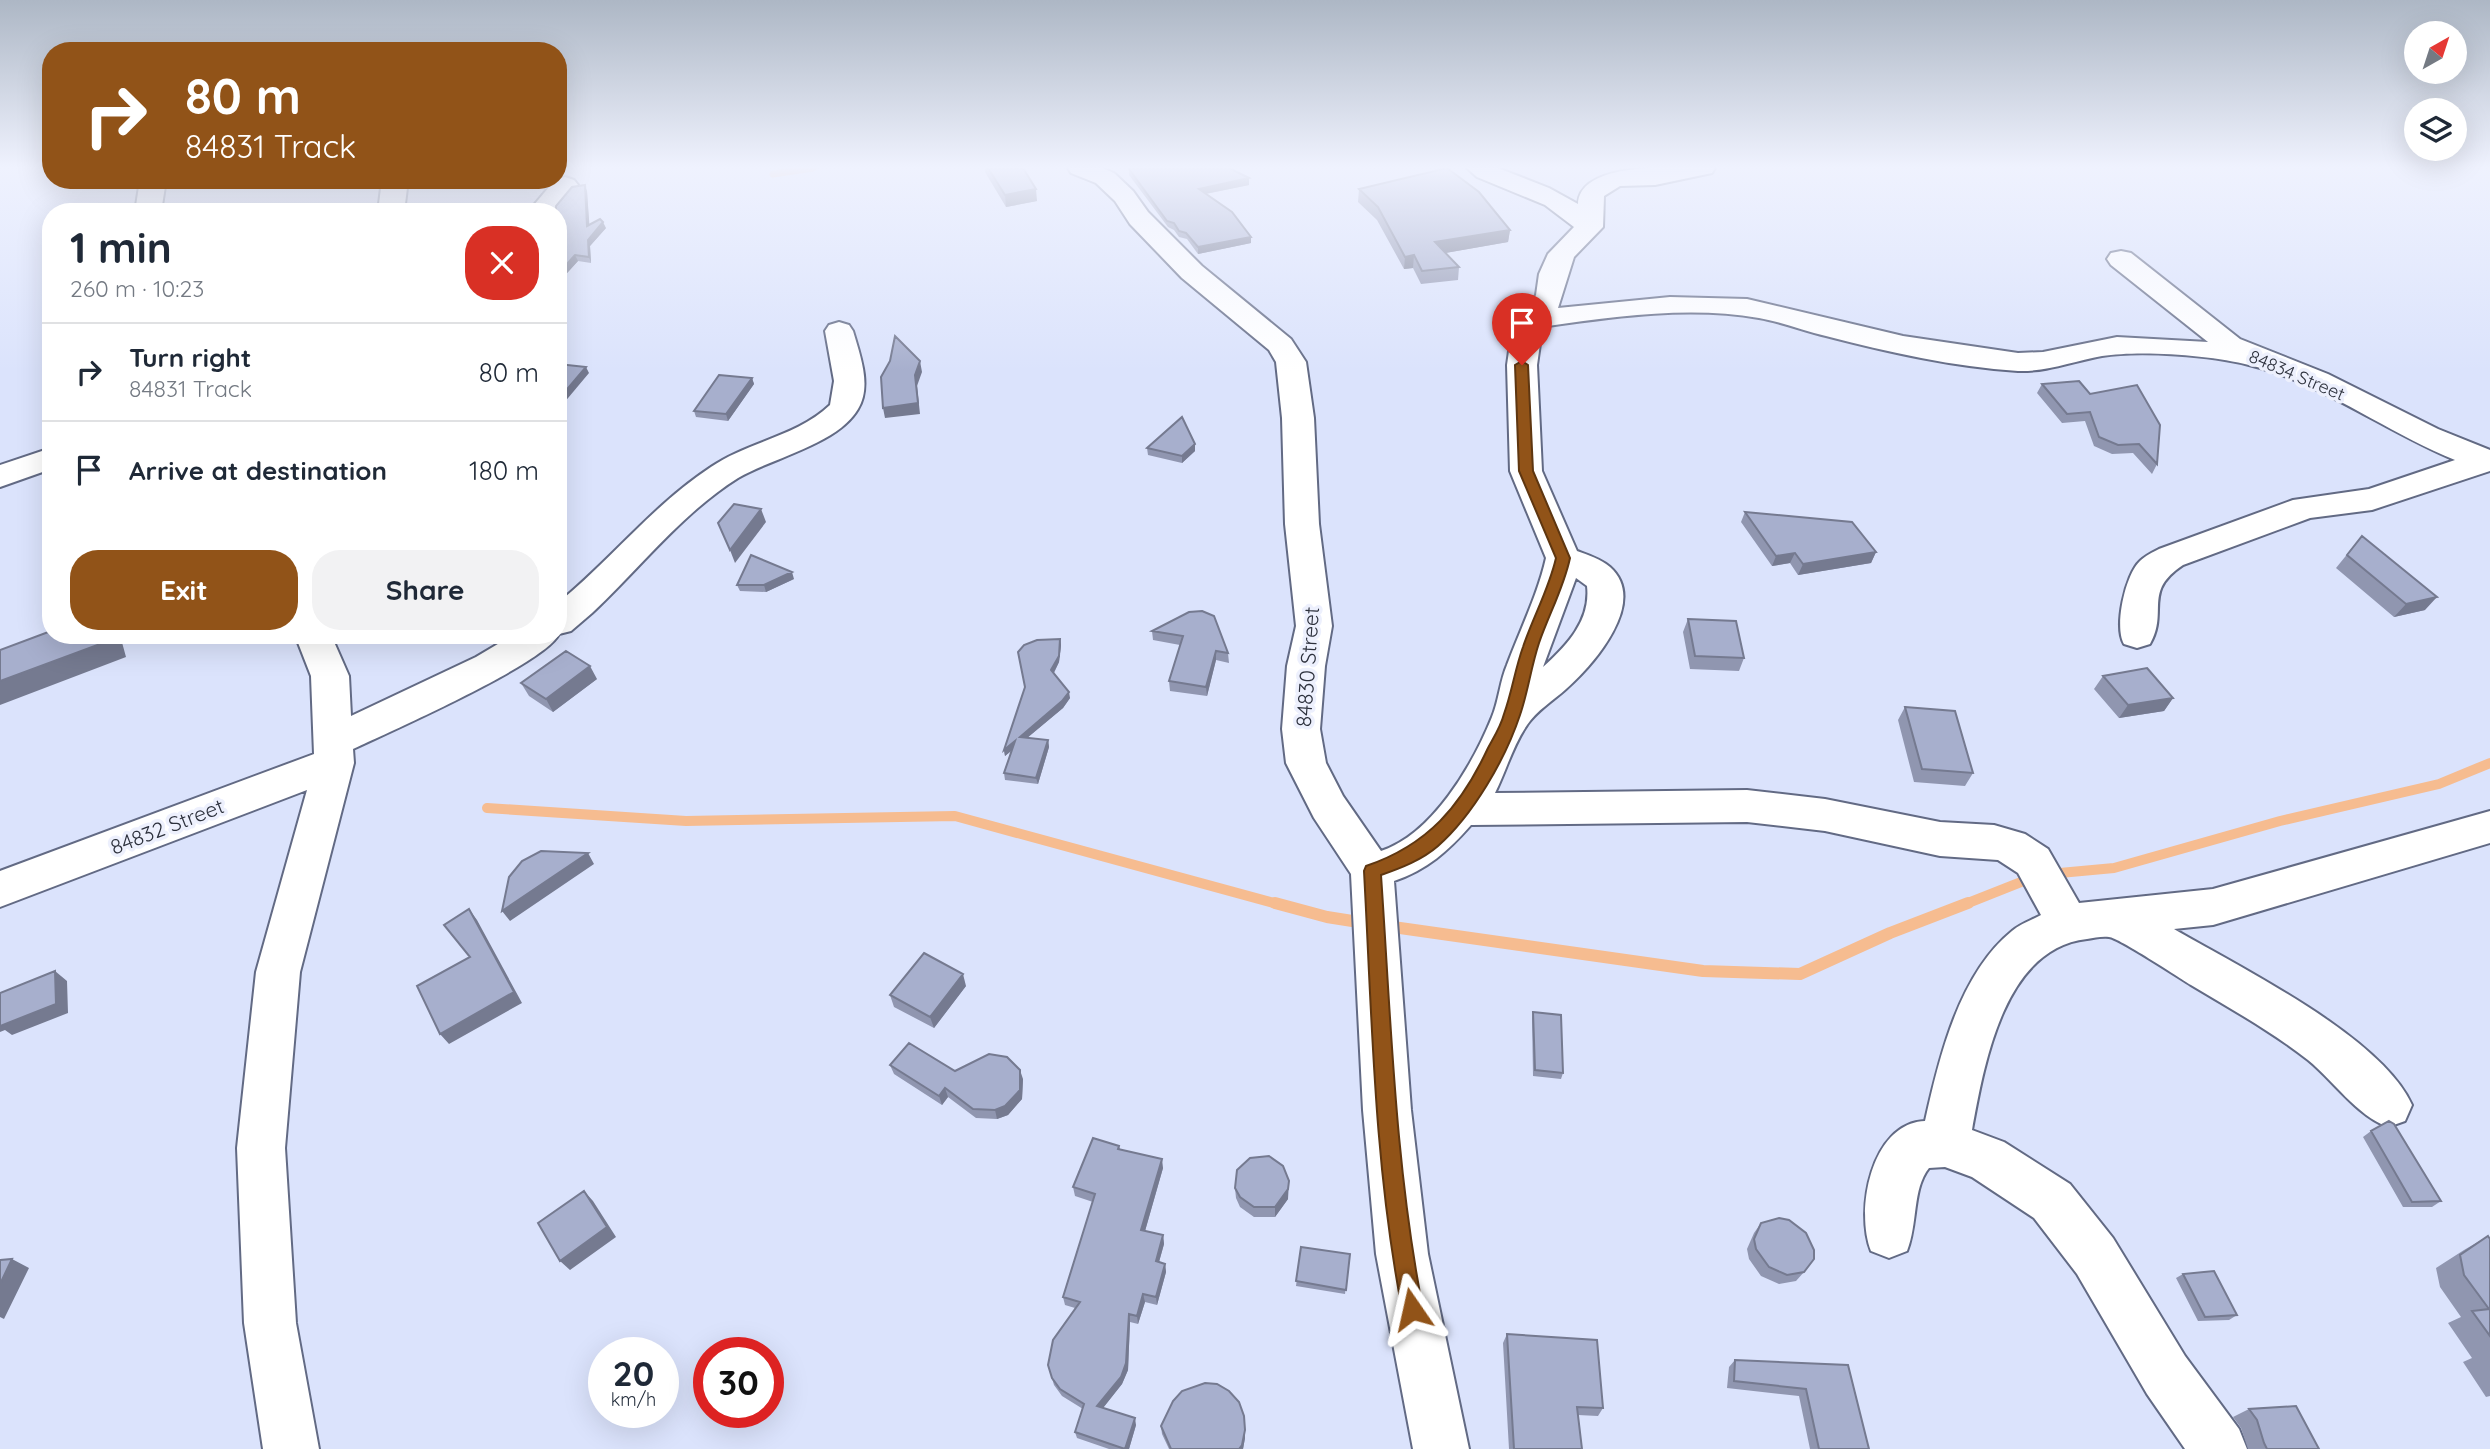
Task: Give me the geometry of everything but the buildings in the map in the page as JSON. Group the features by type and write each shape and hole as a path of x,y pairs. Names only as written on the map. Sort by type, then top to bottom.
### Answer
{"street":[{"name":"84830 Street","path":"1156,236 1192,272 1281,345 1291,362 1298,418 1302,524 1314,626 1306,667 1301,729 1306,763 1328,807 1372,871"},
{"path":"1512,715 1575,658 1592,638 1601,621 1606,589 1601,579 1563,558 1526,471 1522,365 1525,344 1550,295 1553,274 1562,254 1582,236"},
{"name":"84834 Street","path":"2121,259 2213,333 2250,356 2332,386 2441,445 2490,461"},
{"path":"1540,319 1630,308 1710,306 1749,309 1836,330 1984,359 2023,363 2052,361 2116,345 2250,356"},
{"path":"567,613 637,546 723,473 751,457 817,429 844,408 849,390 847,365 839,331"},
{"path":"0,477 42,461"},
{"path":"2137,635 2143,587 2152,569 2171,557 2305,508 2372,499 2490,461"},
{"path":"1441,1449 1402,1254 1387,1110 1372,871 1400,862 1432,841 1461,809 1481,781 1512,715 1521,676 1563,558"},
{"path":"291,1449 270,1324 261,1148 278,972 333,753 330,676 317,644"},
{"name":"84832 Street","path":"0,889 333,753 526,644"},
{"path":"1461,809 1746,806 1825,815 1940,839 1994,842 2010,846 2034,861 2067,923"},
{"path":"1945,1144 1961,1064 1985,1003 2000,975 2028,943 2067,923 2213,907 2490,827"},
{"path":"2113,916 2301,1027 2346,1062 2388,1105"},
{"path":"1889,1233 1896,1170 1917,1145 1945,1144 1987,1159 2052,1201 2095,1256 2166,1375 2219,1449"}],"waterway":[{"path":"2049,874 2114,868 2280,821 2439,784 2490,763"},
{"path":"487,808 686,821 955,816 1281,905"},
{"path":"1963,905 2034,877"},
{"path":"1275,903 1327,917 1365,923"},
{"path":"1386,926 1703,971 1800,974 1890,933 1968,903"}],"route":[{"path":"1412,1309 1402,1254 1387,1110 1372,871 1400,862 1432,841 1461,809 1481,781 1512,715 1536,629 1560,572 1563,558 1548,517 1526,471 1522,365"}]}
